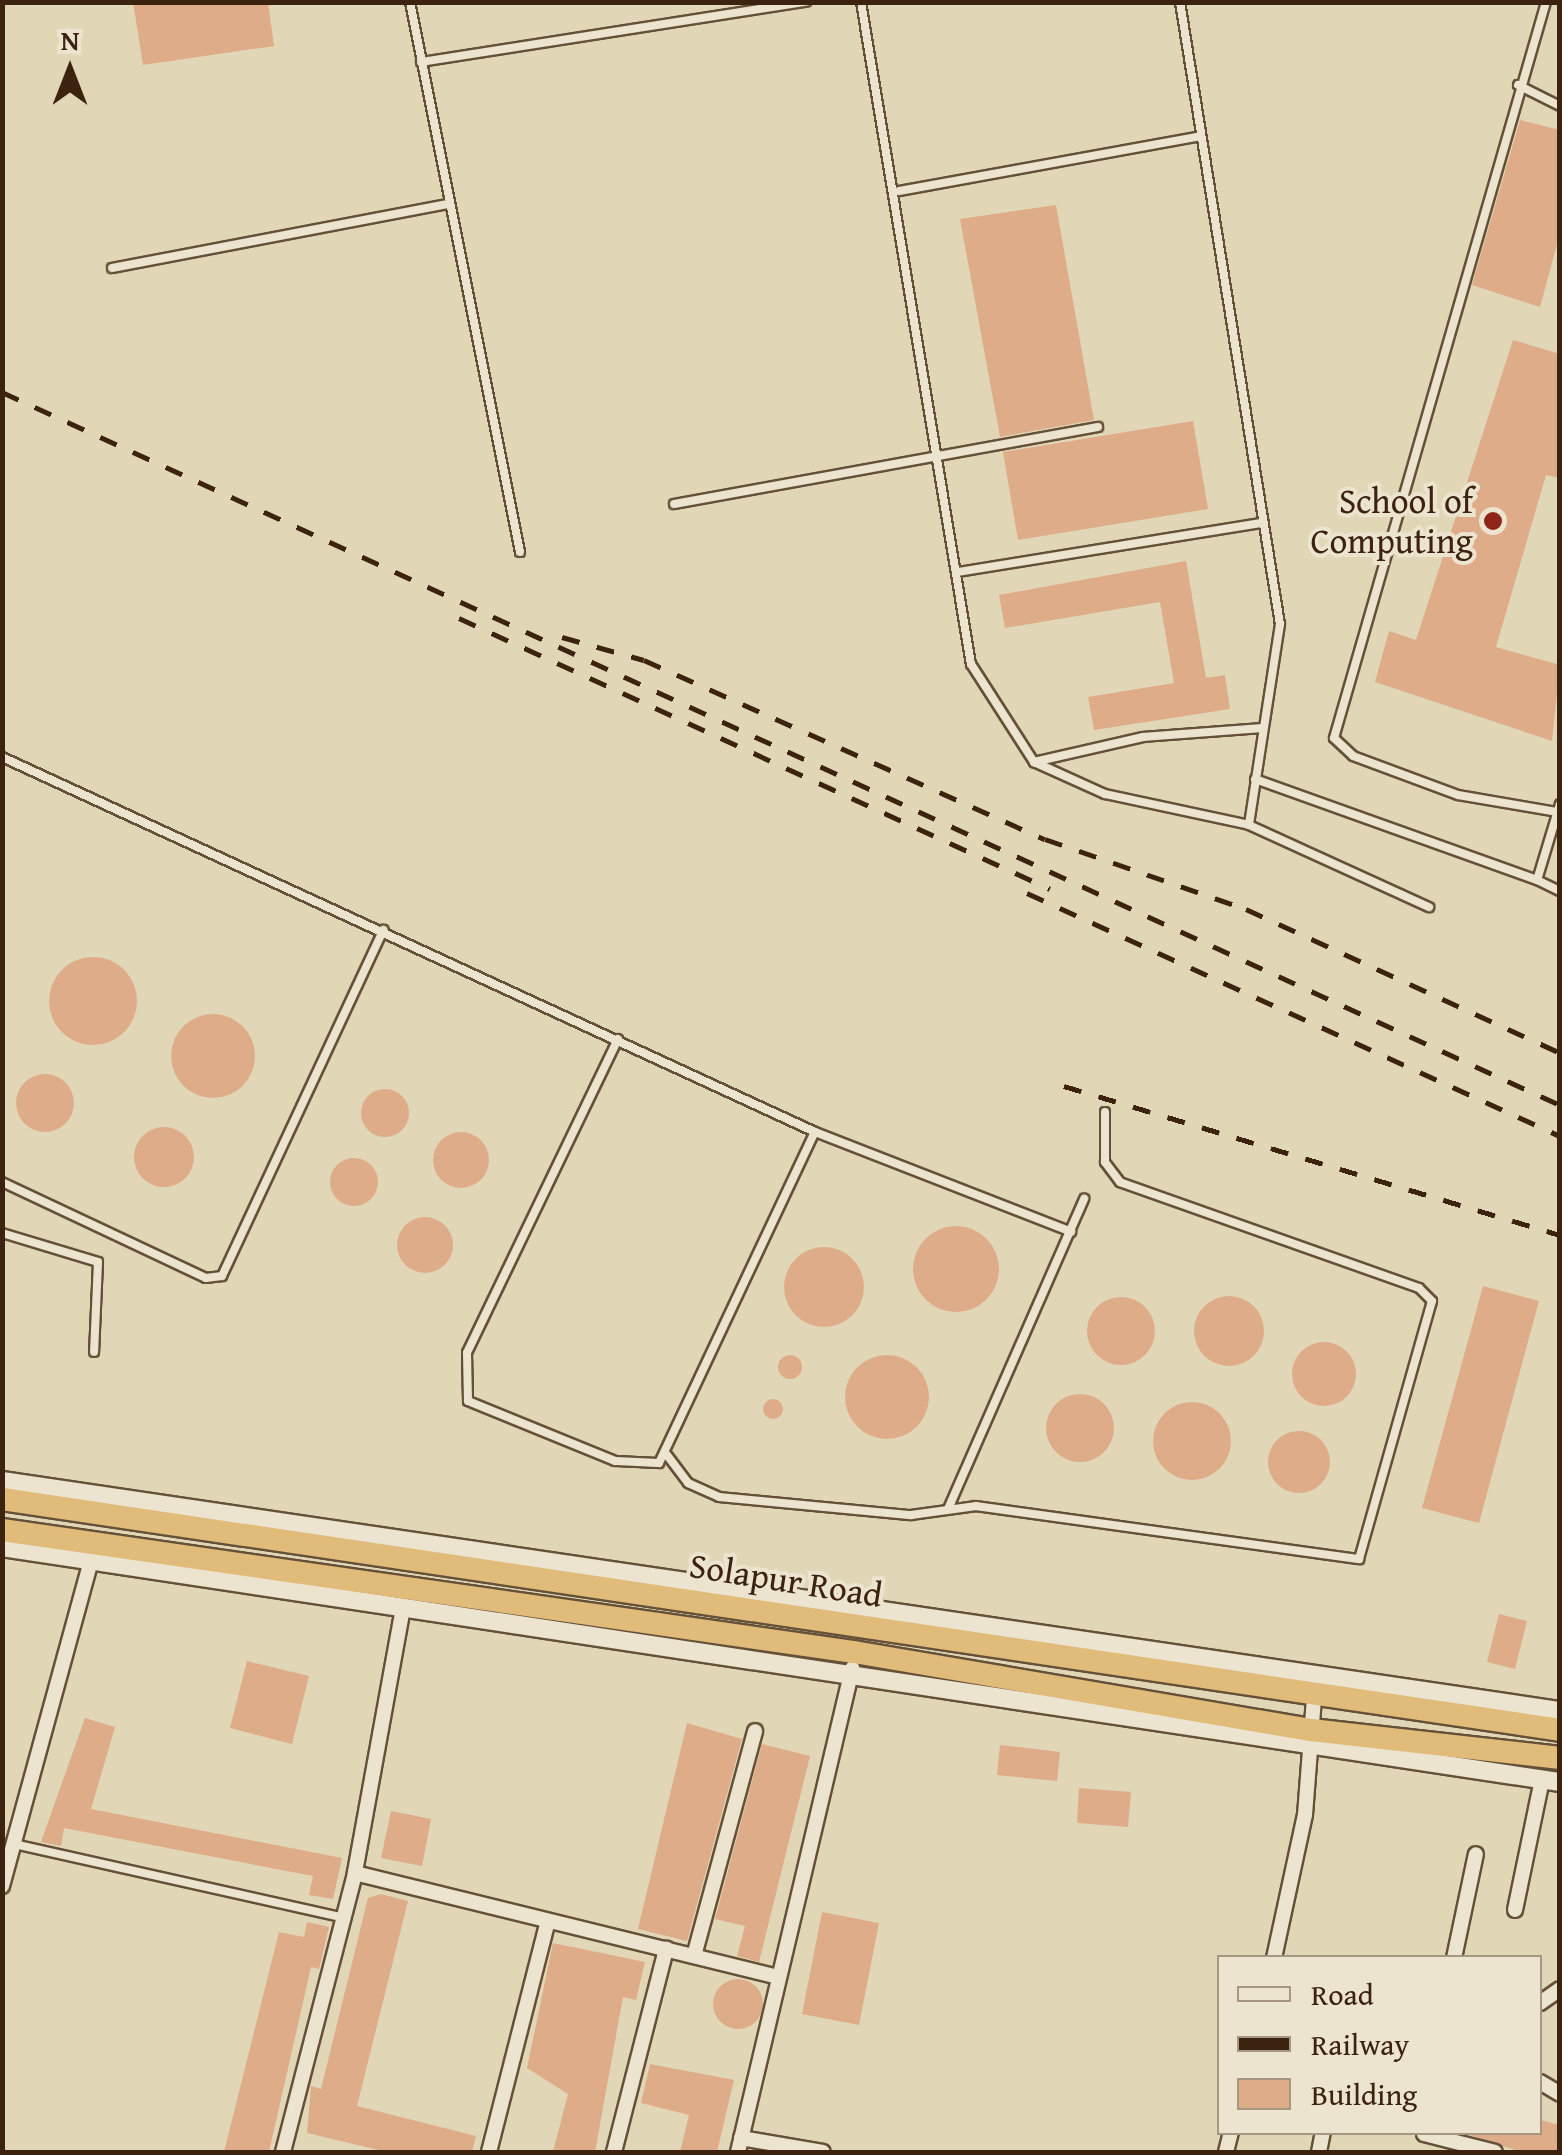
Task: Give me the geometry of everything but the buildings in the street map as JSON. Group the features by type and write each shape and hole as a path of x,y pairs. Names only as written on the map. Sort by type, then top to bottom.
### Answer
{"highway":[{"name":"Solapur Road","path":"2,1499 502,1571 1314,1699 1560,1730"},
{"name":"Solapur Road","path":"2,1530 93,1552 497,1601 854,1652 1311,1738 1560,1758"},
{"path":"497,1601 502,1571"}],"street":[{"path":"2,1481 1560,1710"},
{"path":"2,1547 93,1552 403,1608 850,1677 1311,1738 1551,1781 1516,1910"},
{"path":"2,1886 93,1552"},
{"path":"284,2152 355,1873 403,1608"},
{"path":"823,2152 740,2145 773,1976 854,1652"},
{"path":"1275,1955 1314,1699"},
{"path":"694,1956 755,1730"},
{"path":"1455,1955 1476,1854"},
{"path":"355,1873 773,1976"},
{"path":"489,2152 548,1922"},
{"path":"614,2152 666,1949"},
{"path":"1428,2135 1494,2152"}],"lane":[{"path":"410,2 520,552"},
{"path":"421,62 806,2"},
{"path":"862,2 898,192 934,460 958,572 962,643 1034,762 1105,794 1249,826 1429,907"},
{"path":"1180,2 1282,649 1262,728 1249,826"},
{"path":"1537,880 1558,808 1458,796 1352,756 1334,738 1518,85 1546,2"},
{"path":"1518,85 1560,106"},
{"path":"898,192 1202,136"},
{"path":"112,268 449,204"},
{"path":"674,504 1098,428"},
{"path":"958,572 1260,523"},
{"path":"1034,762 1143,737 1262,728"},
{"path":"2,757 815,1132 1072,1232"},
{"path":"1255,778 1560,891"},
{"path":"2,1182 206,1278 222,1276 383,930"},
{"path":"618,1038 466,1353 462,1390 468,1401 616,1461 643,1466 667,1455 815,1132"},
{"path":"667,1455 688,1483 719,1497 911,1515 948,1509 1352,1560 1364,1554 1432,1301 1419,1288 1120,1182 1105,1162 1105,1112"},
{"path":"948,1509 1084,1200"},
{"path":"2,1232 98,1262 94,1352"},
{"path":"14,1844 344,1918"}],"railway":[{"path":"2,392 1560,1105"},
{"path":"459,618 1050,889"},
{"path":"562,637 644,660 1045,839 1246,909 1560,1053"},
{"path":"1027,893 1560,1136"},
{"path":"1064,1086 1560,1235"}],"place":[{"name":"School of Computing","path":"1493,521"}]}
